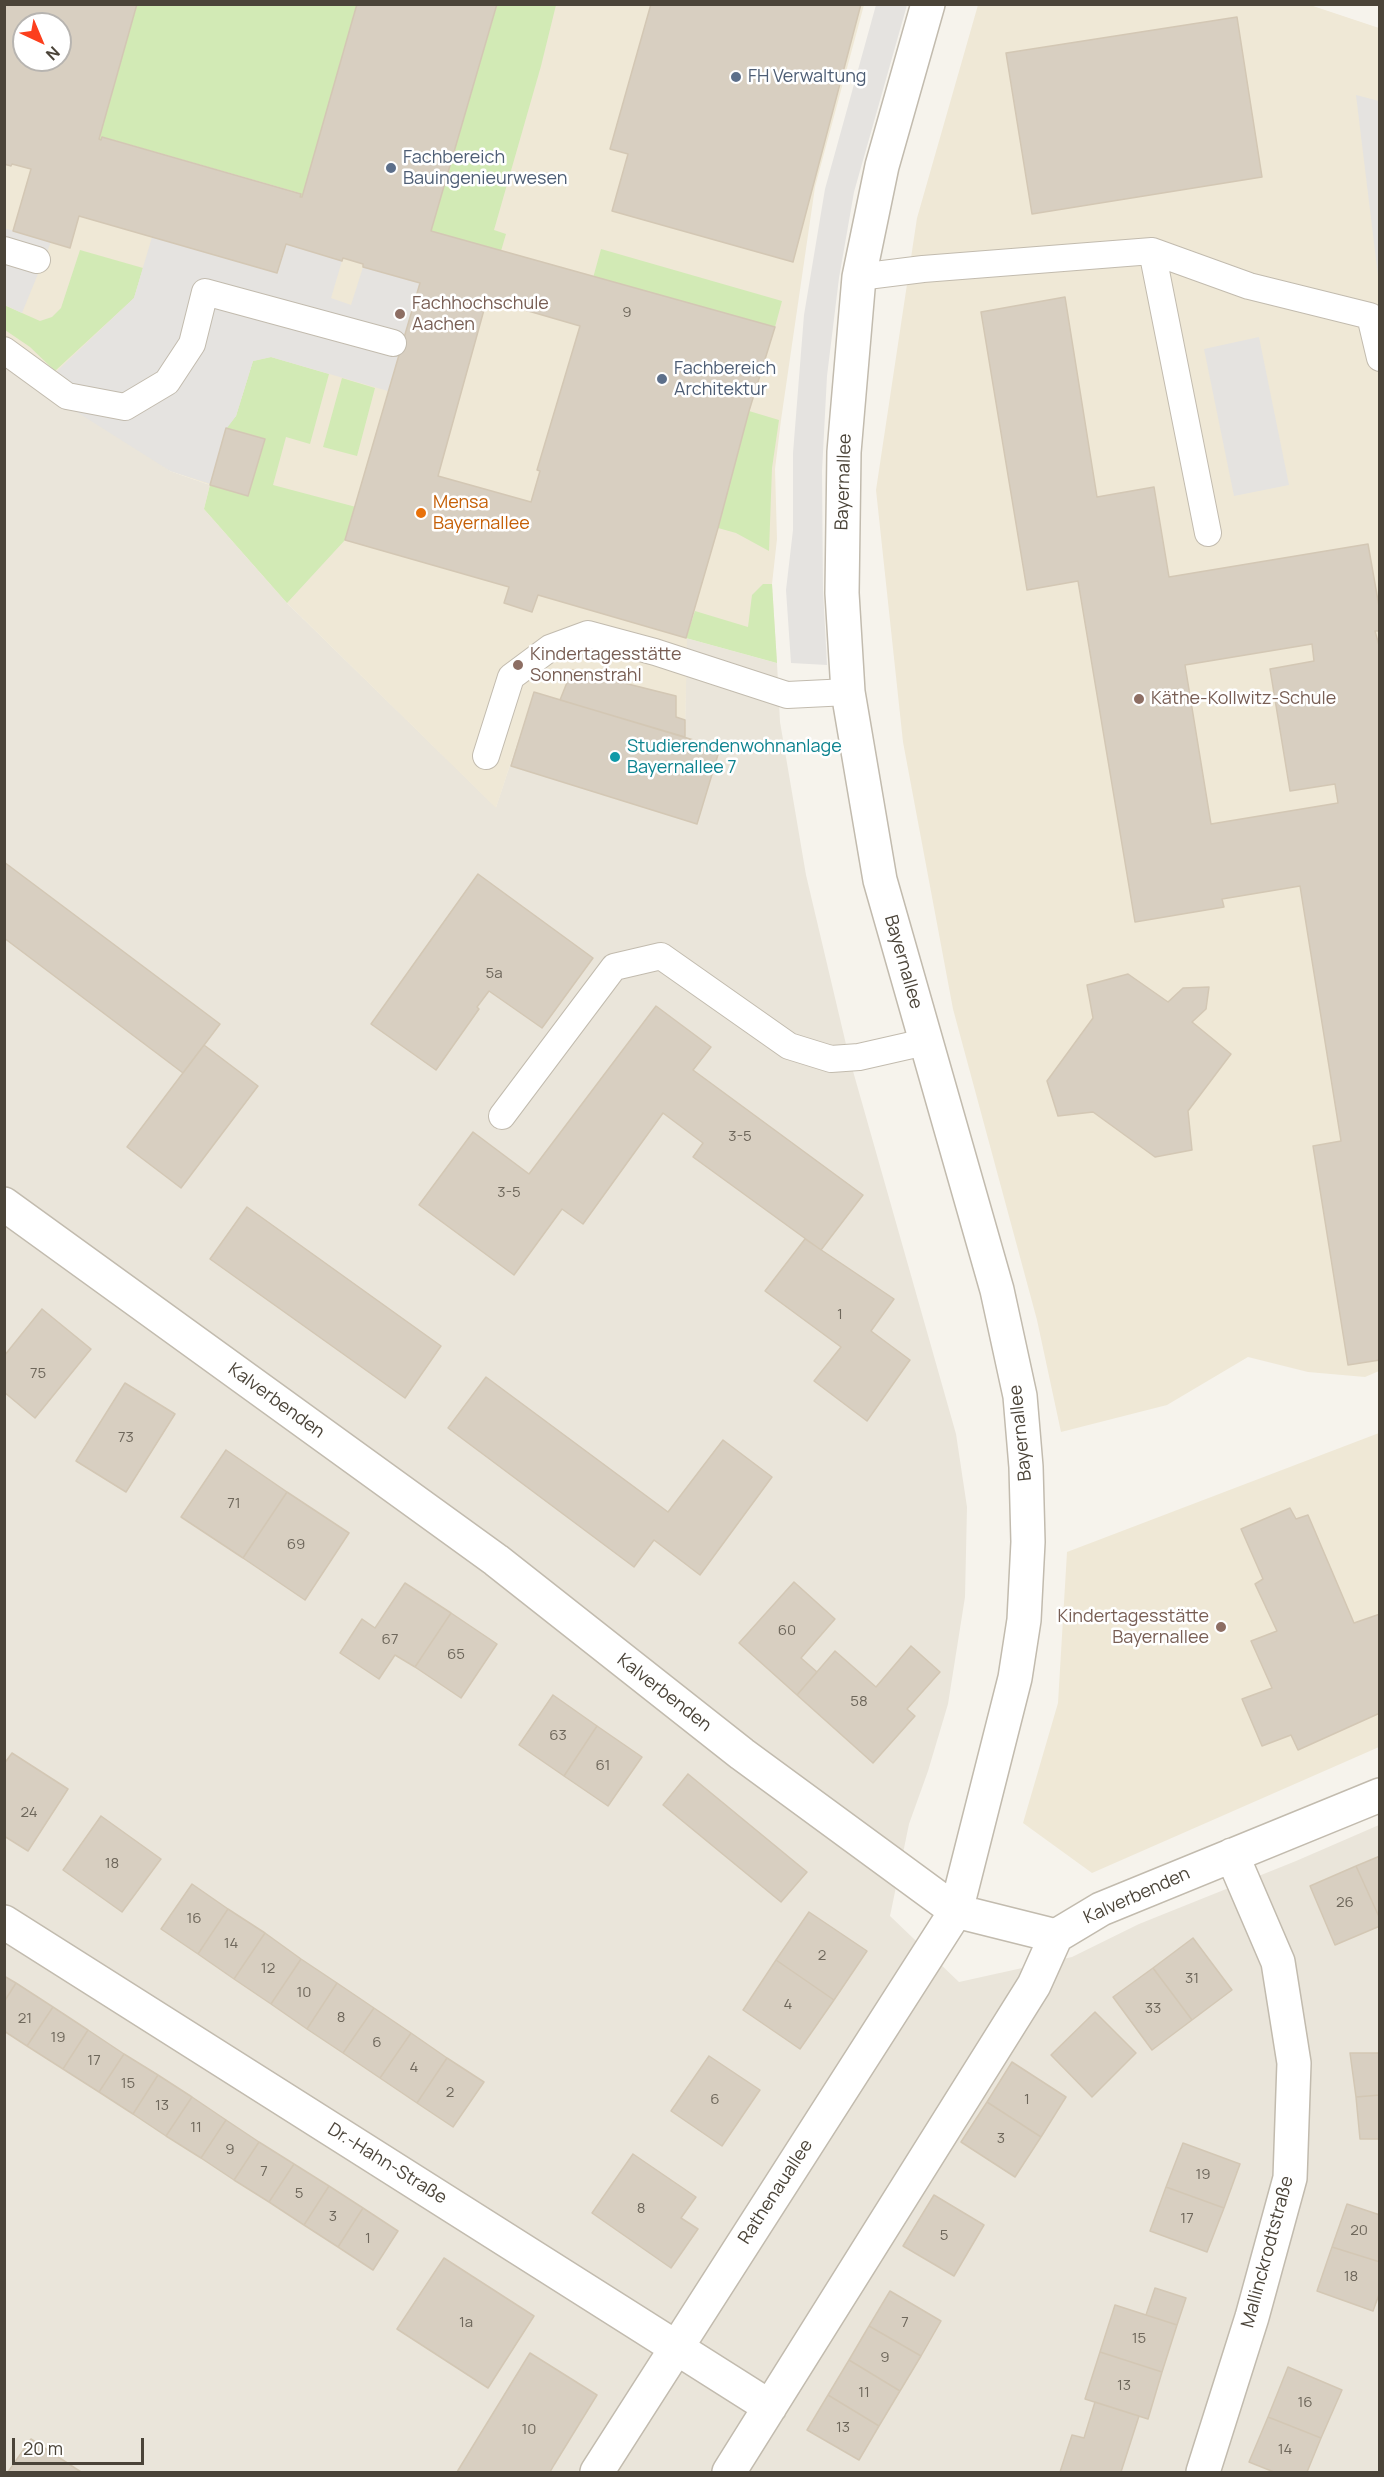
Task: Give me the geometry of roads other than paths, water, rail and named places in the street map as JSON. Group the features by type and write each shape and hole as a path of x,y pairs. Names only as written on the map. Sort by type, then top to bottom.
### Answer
{"street":[{"name":"Bayernallee","path":"928,4 882,166 859,277 844,452 842,593 848,692 880,880 997,1290 1020,1396 1026,1467 1028,1542 1024,1620 1015,1678 956,1911"},
{"name":"Kalverbenden","path":"4,1204 496,1560 742,1754 956,1911 1056,1935 1101,1909 1380,1795"},
{"name":"Mallinckrodtstraße","path":"1203,2472 1251,2317 1290,2178 1294,2064 1278,1962 1232,1856"},
{"name":"Rathenauallee","path":"597,2472 956,1911"},
{"name":"Dr.-Hahn-Straße","path":"4,1922 770,2407"},
{"path":"729,2472 1034,1985 1056,1935"}],"lane":[{"path":"4,250 38,260"},
{"path":"859,277 923,269 1152,251 1249,286 1370,316 1380,358"},
{"path":"1152,251 1208,533"},
{"path":"4,350 67,396 125,407 167,382 192,345 205,292 393,343"},
{"path":"486,756 511,677 550,648 588,634 655,652 787,695 848,692"},
{"path":"502,1116 614,967 661,956 789,1047 831,1059 859,1057 926,1042"}],"place":[{"name":"FH Verwaltung","path":"736,77"},
{"name":"Fachbereich Bauingenieurwesen","path":"391,168"},
{"name":"Fachhochschule Aachen","path":"400,314"},
{"name":"Fachbereich Architektur","path":"662,379"},
{"name":"Mensa Bayernallee","path":"421,513"},
{"name":"Kindertagesstätte Sonnenstrahl","path":"518,665"},
{"name":"Käthe-Kollwitz-Schule","path":"1139,699"},
{"name":"Studierendenwohnanlage Bayernallee 7","path":"615,757"},
{"name":"Kindertagesstätte Bayernallee","path":"1221,1627"}]}
